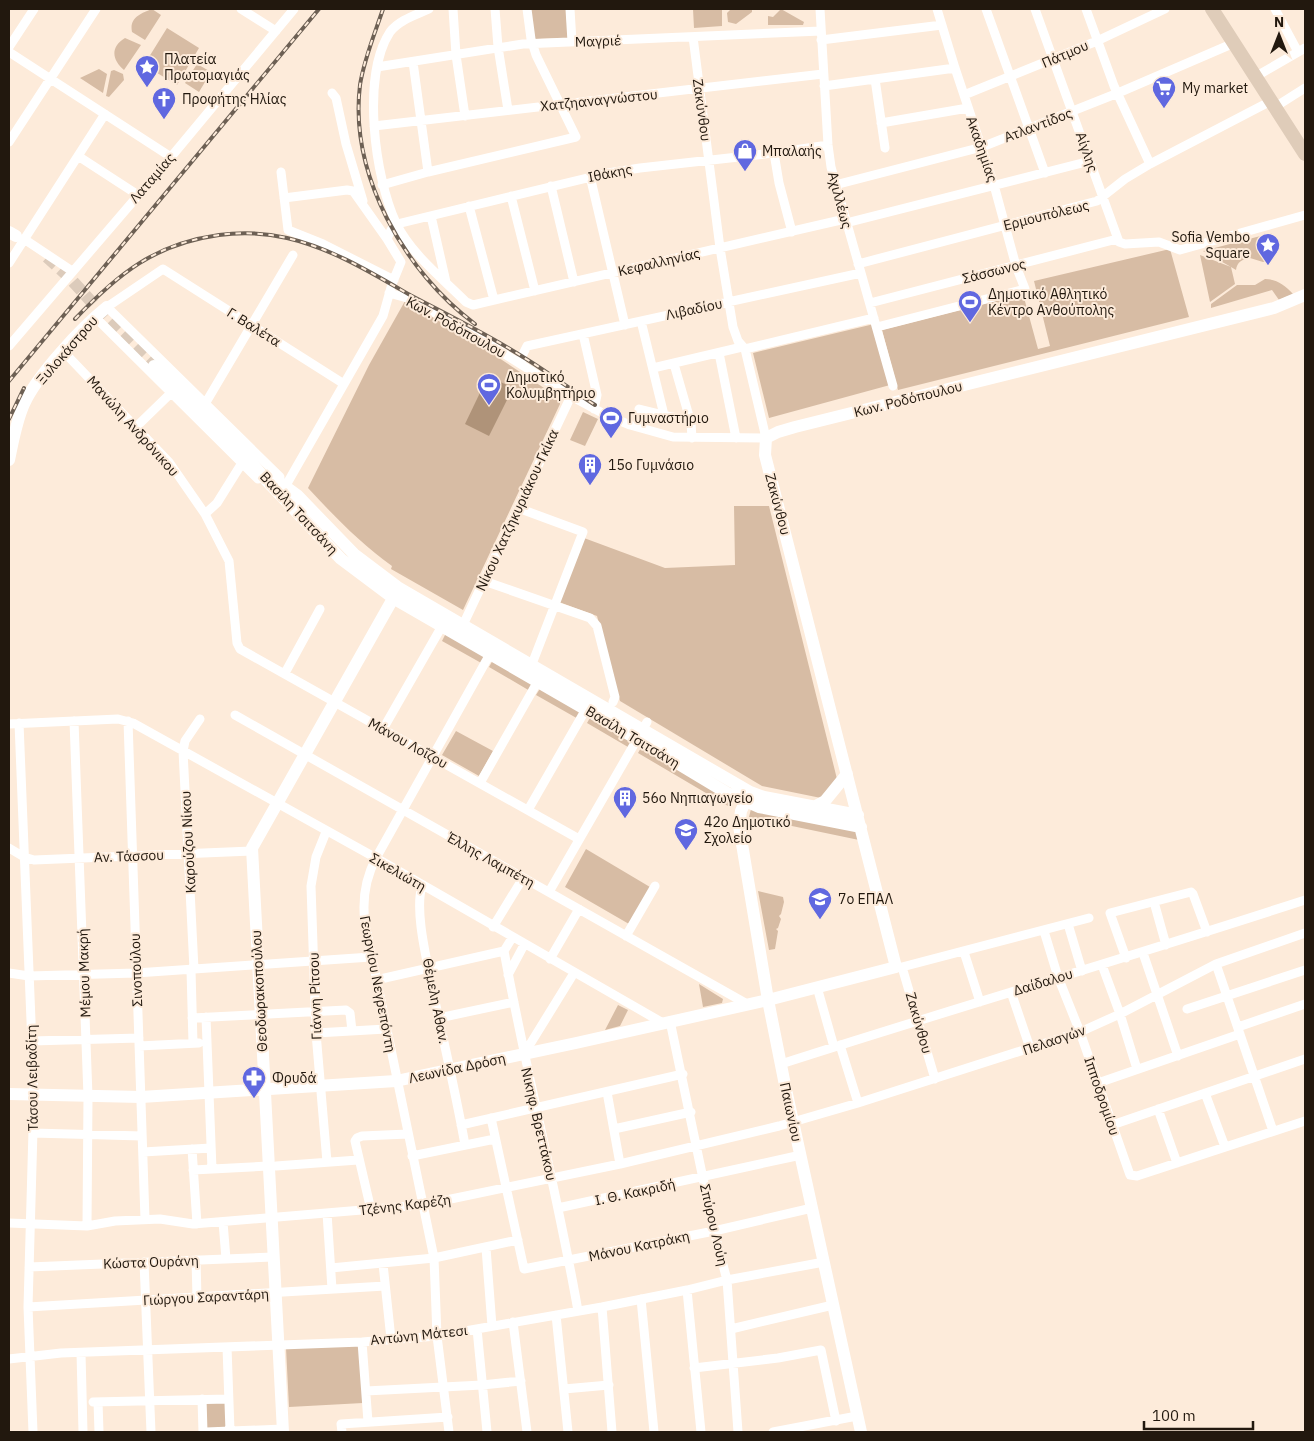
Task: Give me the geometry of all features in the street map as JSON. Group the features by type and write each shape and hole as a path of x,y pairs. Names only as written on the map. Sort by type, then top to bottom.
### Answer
{"main road":[{"path":"1217,11 1255,77 1303,148"}],"street":[{"path":"9,47 34,9"},
{"path":"9,142 96,9"},
{"path":"241,9 276,31"},
{"name":"Λαταμίας","path":"9,346 171,157 294,9"},
{"path":"429,9 398,24 391,32 377,67 374,90 374,126 376,153 382,185 397,224 411,246 446,282"},
{"path":"453,9 456,55 465,116"},
{"path":"495,9 498,48 508,110"},
{"path":"382,185 428,172 576,137 532,44 527,9"},
{"path":"570,9 572,42"},
{"name":"Αχιλλέως","path":"820,9 828,145 835,185 893,386"},
{"name":"Ακαδημίας","path":"875,322 1025,289 1016,266 994,186 937,9"},
{"path":"986,9 1044,172"},
{"name":"Αίγλης","path":"1035,9 1117,239"},
{"path":"1086,9 1118,94 1150,164"},
{"name":"Πάτμου","path":"964,95 1054,59 1163,9"},
{"path":"1255,77 1302,50 1275,9"},
{"name":"Μαγριέ","path":"377,67 532,44 693,37 821,36 942,25"},
{"name":"Ζακύνθου","path":"693,37 720,248 733,330 743,348 766,438 765,455 859,822 899,967 918,1021 935,1079"},
{"name":"Ατλαντίδος","path":"835,185 982,147 1118,94 1234,43"},
{"path":"9,52 171,157"},
{"path":"413,62 428,172"},
{"path":"824,86 955,68"},
{"name":"Χατζηαναγνώστου","path":"374,126 824,74"},
{"path":"875,79 885,148"},
{"name":"Ερμουπόλεως","path":"859,268 1005,225 1097,201 1124,179 1150,164 1305,88"},
{"path":"332,93 336,98 346,144 366,207"},
{"path":"881,123 968,108"},
{"path":"9,263 16,236 78,156 106,114"},
{"name":"Ιθάκης","path":"397,224 590,176 640,168 774,154 828,145"},
{"path":"774,154 779,183 792,232"},
{"path":"78,156 138,195"},
{"name":"Κεφαλληνίας","path":"446,282 466,302 474,305 845,221 1090,161"},
{"path":"281,172 288,230 323,244 394,280"},
{"path":"590,176 625,325"},
{"path":"552,186 574,282"},
{"path":"283,488 379,324 386,309 389,293 401,262 366,207 353,191 347,190 284,198"},
{"path":"511,196 535,291"},
{"path":"469,206 494,300"},
{"path":"1117,239 1124,244 1159,242 1180,250 1305,215"},
{"path":"431,216 446,282"},
{"path":"387,239 391,230 397,224"},
{"path":"16,236 72,271"},
{"name":"Σάσσωνος","path":"870,303 1117,239"},
{"path":"205,404 293,255"},
{"name":"Λιβαδίου","path":"527,346 729,302 859,268"},
{"name":"Γ. Βαλέτα","path":"163,270 344,384"},
{"name":"Ξυλοκάστρου","path":"9,460 17,423 26,401 35,386 63,351 95,317 163,270"},
{"name":"Κων. Ροδόπουλου","path":"389,293 407,298 457,324 570,396 594,409 630,425 659,434 692,438 766,438 794,427 1274,308 1305,295"},
{"name":"Βασίλη Τσιτσάνη","path":"107,308 275,474 283,488 341,559 396,593 442,626 586,709 642,730"},
{"path":"95,317 248,464 217,503 205,514"},
{"path":"641,321 664,415"},
{"path":"653,368 875,322"},
{"path":"583,334 597,395 594,409"},
{"name":"Κων. Ροδόπουλου","path":"521,364 527,346"},
{"name":"Μανώλη Ανδρόνικου","path":"63,351 137,426 169,462 205,514 229,561 238,646"},
{"path":"719,353 736,438"},
{"path":"674,364 690,420 692,438"},
{"name":"Βασίλη Τσιτσάνη","path":"154,366 248,464 283,488"},
{"path":"137,426 172,392"},
{"name":"Νίκου Χατζηκυριάκου-Γκίκα","path":"463,625 570,396"},
{"path":"639,409 690,420"},
{"path":"518,508 582,532 532,664"},
{"path":"484,581 590,618 597,626 615,697 613,702"},
{"name":"Βασίλη Τσιτσάνη","path":"396,593 463,625 642,730 727,794 747,797 761,796 814,807 859,822"},
{"name":"Θεοδωρακοπούλου","path":"283,1430 271,1218 272,1166 264,1090 252,851 276,804 396,593"},
{"path":"285,673 320,609"},
{"path":"383,729 442,626"},
{"name":"Μάνου Λοΐζου","path":"238,646 243,651 579,839"},
{"name":"Γεωργίου Νεγρεπόντη","path":"450,1432 438,1336 434,1258 364,923 364,901 367,880 376,858 490,654"},
{"path":"480,783 538,681"},
{"path":"528,810 586,709"},
{"name":"Έλλης Λαμπέτη","path":"235,715 747,1004"},
{"path":"9,724 118,719 130,722"},
{"name":"Καρούζου Νίκου","path":"193,1043 193,970 189,853 183,752 186,742 200,719"},
{"name":"Μέμου Μακρή","path":"74,720 88,1096 87,1226"},
{"name":"Σικελιώτη","path":"130,722 376,858 574,973 667,1022"},
{"name":"Σινοπούλου","path":"130,722 132,855 145,1219"},
{"name":"Τάσου Λειβαδίτη","path":"19,723 34,1095 28,1307 33,1432"},
{"path":"549,892 642,730"},
{"path":"814,807 825,801 847,774"},
{"name":"Βασίλη Τσιτσάνη","path":"747,797 759,807 859,822"},
{"name":"Παιωνίου","path":"747,797 740,817 740,831 768,1000 861,1432"},
{"name":"Γιάννη Ρίτσου","path":"326,832 316,858 311,879 314,1012 328,1162"},
{"path":"9,848 24,858"},
{"name":"Αν. Τάσσου","path":"24,858 34,860 252,851"},
{"path":"493,927 523,878"},
{"name":"Θέμελη Αθαν.","path":"422,886 419,909 429,968 466,1146"},
{"path":"626,936 655,886"},
{"path":"1126,958 1110,913 1188,892 1193,894 1207,932"},
{"name":"Δαίδαλου","path":"781,1064 1058,977 1143,953 1305,900"},
{"path":"1154,902 1166,945"},
{"path":"550,959 579,909"},
{"path":"899,967 964,952 1088,918"},
{"path":"1068,924 1082,971"},
{"name":"Ιπποδρομίου","path":"1044,931 1058,977 1080,1032 1128,1173 1131,1176 1177,1163"},
{"name":"Πελασγών","path":"793,1122 858,1104 1080,1032 1157,996 1216,964 1305,933"},
{"path":"376,980 504,951 512,938"},
{"path":"508,975 524,945"},
{"name":"Νικηφ. Βρεττάκου","path":"504,951 578,1311"},
{"path":"964,952 980,1002"},
{"path":"1143,953 1178,1056"},
{"path":"9,973 29,976 136,973 371,957"},
{"path":"1216,964 1273,1131"},
{"path":"1102,965 1137,1069"},
{"name":"Λεωνίδα Δρόση","path":"9,1094 141,1097 396,1081 768,1000 899,967"},
{"path":"1187,1009 1305,970"},
{"path":"524,1054 574,973"},
{"path":"816,987 858,1104"},
{"path":"1011,992 1030,1048"},
{"path":"439,1018 514,1002"},
{"path":"1098,1083 1178,1056 1305,1004"},
{"path":"192,1018 349,1011 352,1031"},
{"path":"206,1018 212,1169"},
{"name":"Σπύρου Λούη","path":"667,1022 683,1074 714,1231 727,1280 738,1432"},
{"path":"316,1033 386,1029"},
{"path":"32,1041 86,1039 207,1043"},
{"path":"1112,1125 1305,1058"},
{"path":"462,1125 683,1074"},
{"path":"607,1092 620,1164"},
{"path":"1205,1093 1225,1147"},
{"path":"1158,1109 1177,1163 1305,1121"},
{"path":"614,1128 691,1112"},
{"path":"331,1268 434,1258 518,1240 491,1118"},
{"name":"Τζένης Καρέζη","path":"9,1223 87,1226 115,1221 160,1219 197,1224 422,1205 620,1164 696,1144 793,1122"},
{"path":"33,1134 142,1136"},
{"path":"371,1210 358,1160 355,1144 356,1138 408,1134"},
{"path":"412,1156 495,1139"},
{"path":"142,1152 211,1148"},
{"path":"192,1150 197,1224"},
{"name":"Ι. Θ. Κακριδή","path":"558,1208 800,1155"},
{"path":"194,1170 358,1160"},
{"name":"Μάνου Κατράκη","path":"518,1240 524,1269 714,1231 812,1208"},
{"path":"327,1213 332,1289"},
{"path":"223,1222 226,1259"},
{"path":"486,1248 492,1326"},
{"name":"Κώστα Ουράνη","path":"29,1267 273,1257"},
{"path":"196,1260 197,1297"},
{"path":"144,1262 150,1432"},
{"name":"Αντώνη Μάτεσι","path":"9,1359 81,1352 362,1342 438,1336 602,1307 727,1280 824,1262"},
{"path":"383,1264 391,1339"},
{"name":"Γιώργου Σαραντάρη","path":"28,1307 385,1286"},
{"path":"687,1290 701,1432"},
{"path":"641,1299 654,1432"},
{"path":"731,1329 833,1305"},
{"path":"602,1307 612,1432"},
{"path":"556,1315 568,1432"},
{"path":"514,1322 527,1432"},
{"path":"477,1329 487,1432"},
{"path":"362,1342 368,1422"},
{"path":"227,1348 230,1431"},
{"path":"694,1368 734,1364 821,1350 836,1421"},
{"path":"81,1352 83,1432"},
{"path":"366,1391 521,1381"},
{"path":"564,1389 609,1385"},
{"path":"99,1432 96,1402 228,1398"},
{"path":"202,1399 204,1432 283,1430"},
{"path":"342,1428 368,1422 448,1416"},
{"path":"773,1432 857,1416"}],"shaded area":[{"path":"152,9 161,15 145,40 132,32 132,23 140,14"},
{"path":"530,9 566,9 568,38 534,39"},
{"path":"693,9 722,9 722,26 694,28"},
{"path":"731,9 752,9 752,12 736,24 728,22 727,13"},
{"path":"781,9 804,22 803,25 768,25 768,16 773,17"},
{"path":"167,28 199,48 177,85 144,65"},
{"path":"125,38 141,45 124,70 117,62 114,54 117,45"},
{"path":"197,64 211,72 199,92 185,83"},
{"path":"99,69 107,74 103,93 80,78"},
{"path":"114,70 123,74 124,80 109,97 106,96 111,71"},
{"path":"1272,233 1270,258 1268,261 1245,259 1240,261 1236,270 1203,251"},
{"name":"Δημοτικό Αθλητικό Κέντρο Ανθούπολης","path":"1170,249 1189,317 898,390 882,330 1023,294 1038,349 1050,346 1034,281"},
{"path":"1200,255 1231,267 1235,284 1210,302"},
{"path":"1265,279 1280,283 1293,294 1279,300 1272,290 1211,308 1211,304 1237,285 1255,285"},
{"path":"405,301 481,346 559,398 560,404 463,610 391,569 392,566 359,539 308,488 369,365"},
{"path":"874,324 890,385 769,418 753,353"},
{"name":"Δημοτικό Κολυμβητήριο","path":"488,376 513,388 489,436 465,424"},
{"path":"583,412 598,419 585,446 570,440"},
{"path":"734,506 769,506 837,779 821,798 762,786 620,701 597,616 559,602 584,538 665,568 735,565"},
{"path":"446,633 487,657 483,664 442,641"},
{"path":"493,660 534,684 530,691 489,667"},
{"path":"541,687 584,712 580,720 536,695"},
{"path":"591,716 632,740 628,747 587,723"},
{"path":"456,731 493,751 479,776 442,755"},
{"path":"642,746 732,799 728,806 638,753"},
{"path":"751,809 856,831 859,840 749,817"},
{"path":"586,849 650,887 629,924 565,887"},
{"path":"758,891 783,897 784,902 779,916 781,919 776,929 778,931 775,949 769,950"},
{"path":"699,984 723,999 722,1003 703,1007"},
{"path":"618,1005 628,1010 620,1026 605,1030"},
{"path":"360,1345 363,1403 289,1407 286,1348"},
{"path":"227,1402 228,1429 207,1430 206,1403"}],"tunnel":[{"path":"47,257 69,277 106,318 154,366"}],"railway":[{"path":"9,381 319,9"},
{"path":"383,9 367,56 360,85 359,119 363,153 373,186 387,219 405,249 426,277 475,324"},
{"path":"75,319 123,275 157,253 176,245 196,239 228,234 279,236 319,248 366,270 509,349 595,405"},
{"path":"9,419 24,388"}],"place":[{"name":"Πλατεία Πρωτομαγιάς","path":"147,88"},
{"name":"My market","path":"1164,109"},
{"name":"Προφήτης Ηλίας","path":"164,120"},
{"name":"Μπαλαής","path":"745,172"},
{"name":"Sofia Vembo Square","path":"1268,266"},
{"name":"Δημοτικό Αθλητικό Κέντρο Ανθούπολης","path":"970,323"},
{"name":"Δημοτικό Κολυμβητήριο","path":"489,406"},
{"name":"Γυμναστήριο","path":"611,439"},
{"name":"15ο Γυμνάσιο","path":"590,486"},
{"name":"56ο Νηπιαγωγείο","path":"625,819"},
{"name":"42ο Δημοτικό Σχολείο","path":"686,851"},
{"name":"7ο ΕΠΑΛ","path":"820,920"},
{"name":"Φρυδά","path":"254,1099"}]}
